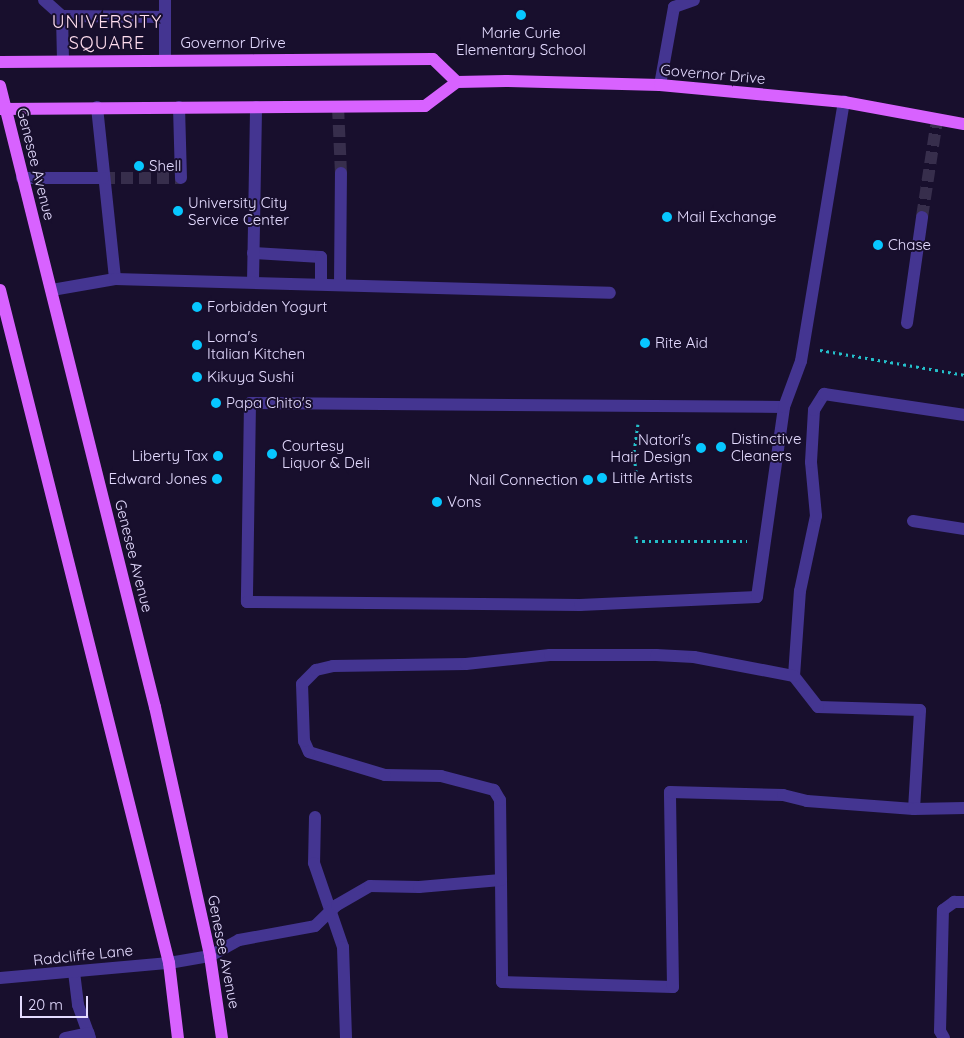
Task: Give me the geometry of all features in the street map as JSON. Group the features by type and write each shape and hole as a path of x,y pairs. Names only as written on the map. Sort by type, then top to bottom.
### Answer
{"main road":[{"name":"Governor Drive","path":"0,62 165,59 433,59 457,82 660,85 844,102 964,124"},
{"path":"3,109 425,106 457,82"},
{"name":"Genesee Avenue","path":"0,86 3,109 52,290 154,707 210,956 222,1038"},
{"path":"0,290 169,963 178,1038"}],"street":[{"path":"44,0 62,16 165,17"},
{"path":"165,0 165,59"},
{"path":"660,85 674,7 694,0"},
{"path":"62,16 63,60"},
{"path":"784,407 250,403 247,602 580,606 757,597 784,407 801,361 844,102"},
{"path":"97,107 115,280"},
{"path":"179,107 181,178"},
{"path":"252,282 256,107"},
{"path":"340,284 341,173"},
{"path":"22,178 103,178"},
{"path":"907,323 922,217"},
{"path":"253,254 321,257 321,284"},
{"path":"52,290 115,280 340,284 610,293"},
{"path":"914,809 920,710 818,707 794,676 800,591 816,516 811,462 814,410 824,394 964,415"},
{"path":"913,521 964,529"},
{"path":"794,676 694,658 550,655 466,664 333,666 316,670 302,684 304,741 308,752 385,776 442,776 494,790 500,800 502,982 673,987 670,792 783,795 807,801 914,809 964,808"},
{"path":"315,816 314,863 329,912 343,947 346,1038"},
{"name":"Radcliffe Lane","path":"0,978 169,963 210,956 239,940 315,926 329,912 370,886 428,886 501,880"},
{"path":"944,1038 940,1031 943,910 954,902 964,902"},
{"path":"65,1038 89,1036 78,1005 74,972"}],"path":[{"path":"802,346 964,375"},
{"path":"636,472 634,452 639,406"},
{"path":"636,536 636,541 765,541"}],"tunnel":[{"path":"338,107 341,173"},
{"path":"922,217 937,120"},
{"path":"103,178 181,178"}],"place":[{"name":"Marie Curie Elementary School","path":"521,15"},
{"name":"Shell","path":"139,166"},
{"name":"University City Service Center","path":"178,211"},
{"name":"Mail Exchange","path":"667,217"},
{"name":"Chase","path":"878,245"},
{"name":"Forbidden Yogurt","path":"197,307"},
{"name":"Rite Aid","path":"645,343"},
{"name":"Lorna's Italian Kitchen","path":"197,345"},
{"name":"Kikuya Sushi","path":"197,377"},
{"name":"Papa Chito's","path":"216,403"},
{"name":"Distinctive Cleaners","path":"721,447"},
{"name":"Natori's Hair Design","path":"701,448"},
{"name":"Courtesy Liquor & Deli","path":"272,454"},
{"name":"Liberty Tax","path":"218,456"},
{"name":"Little Artists","path":"602,478"},
{"name":"Edward Jones","path":"217,479"},
{"name":"Nail Connection","path":"588,480"},
{"name":"Vons","path":"437,502"}],"district":[{"name":"UNIVERSITY SQUARE","path":"107,33"}]}
